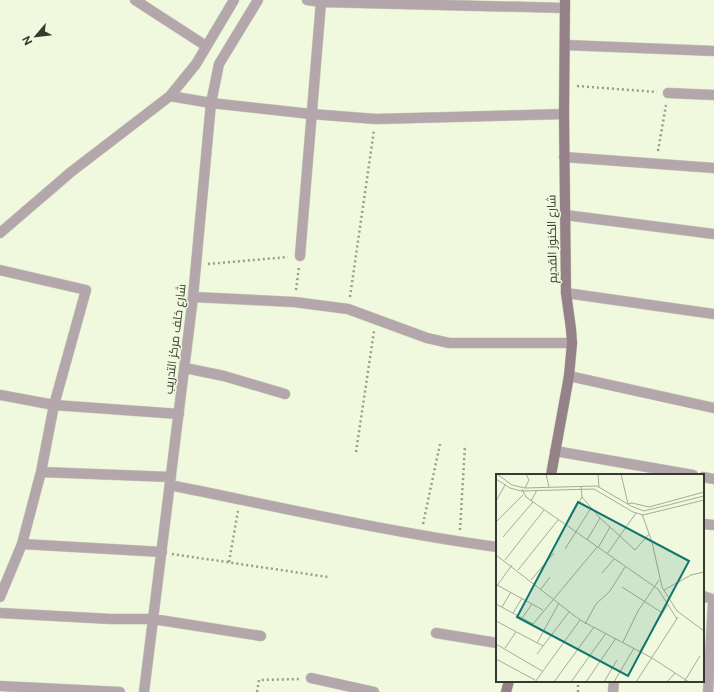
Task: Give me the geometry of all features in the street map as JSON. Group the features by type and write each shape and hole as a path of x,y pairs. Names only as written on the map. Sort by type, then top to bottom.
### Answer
{"street":[{"path":"135,0 206,46"},
{"path":"0,233 71,172 170,96 196,64 234,0"},
{"name":"شارع خلف مركز التدريب","path":"144,692 197,265 211,103 219,64 258,0"},
{"path":"306,0 321,2 565,4"},
{"path":"300,256 321,2"},
{"name":"شارع الكنوز القديم","path":"551,474 569,376 572,342 566,293 564,156 565,4"},
{"path":"565,45 714,51"},
{"path":"668,93 714,95"},
{"path":"170,96 211,103 311,114 376,119 564,114"},
{"path":"564,156 714,168"},
{"path":"565,215 714,234"},
{"path":"0,270 86,290 54,404 41,472 22,544 0,597"},
{"path":"566,293 714,314"},
{"path":"193,298 294,302 348,309 427,338 449,343 572,342"},
{"path":"185,368 243,381 285,394"},
{"path":"569,376 714,408"},
{"path":"0,395 54,404 179,414"},
{"path":"555,451 687,474"},
{"path":"41,472 170,481 240,500 347,522 496,547"},
{"path":"704,477 714,479"},
{"path":"704,524 714,525"},
{"path":"22,544 162,552"},
{"path":"704,596 709,597 713,602 706,665 708,692"},
{"path":"0,612 111,619 153,619 261,636"},
{"path":"436,633 496,643"},
{"path":"311,678 374,692"},
{"path":"506,692 509,682"},
{"path":"613,692 614,682"},
{"path":"0,686 120,692"}],"path":[{"path":"564,85 668,93 656,164"},
{"path":"348,309 376,119"},
{"path":"197,265 300,256 294,302"},
{"path":"356,452 376,319"},
{"path":"420,535 440,444"},
{"path":"460,542 465,445"},
{"path":"230,562 240,500"},
{"path":"162,552 328,577"},
{"path":"257,692 259,680 311,678"}]}
